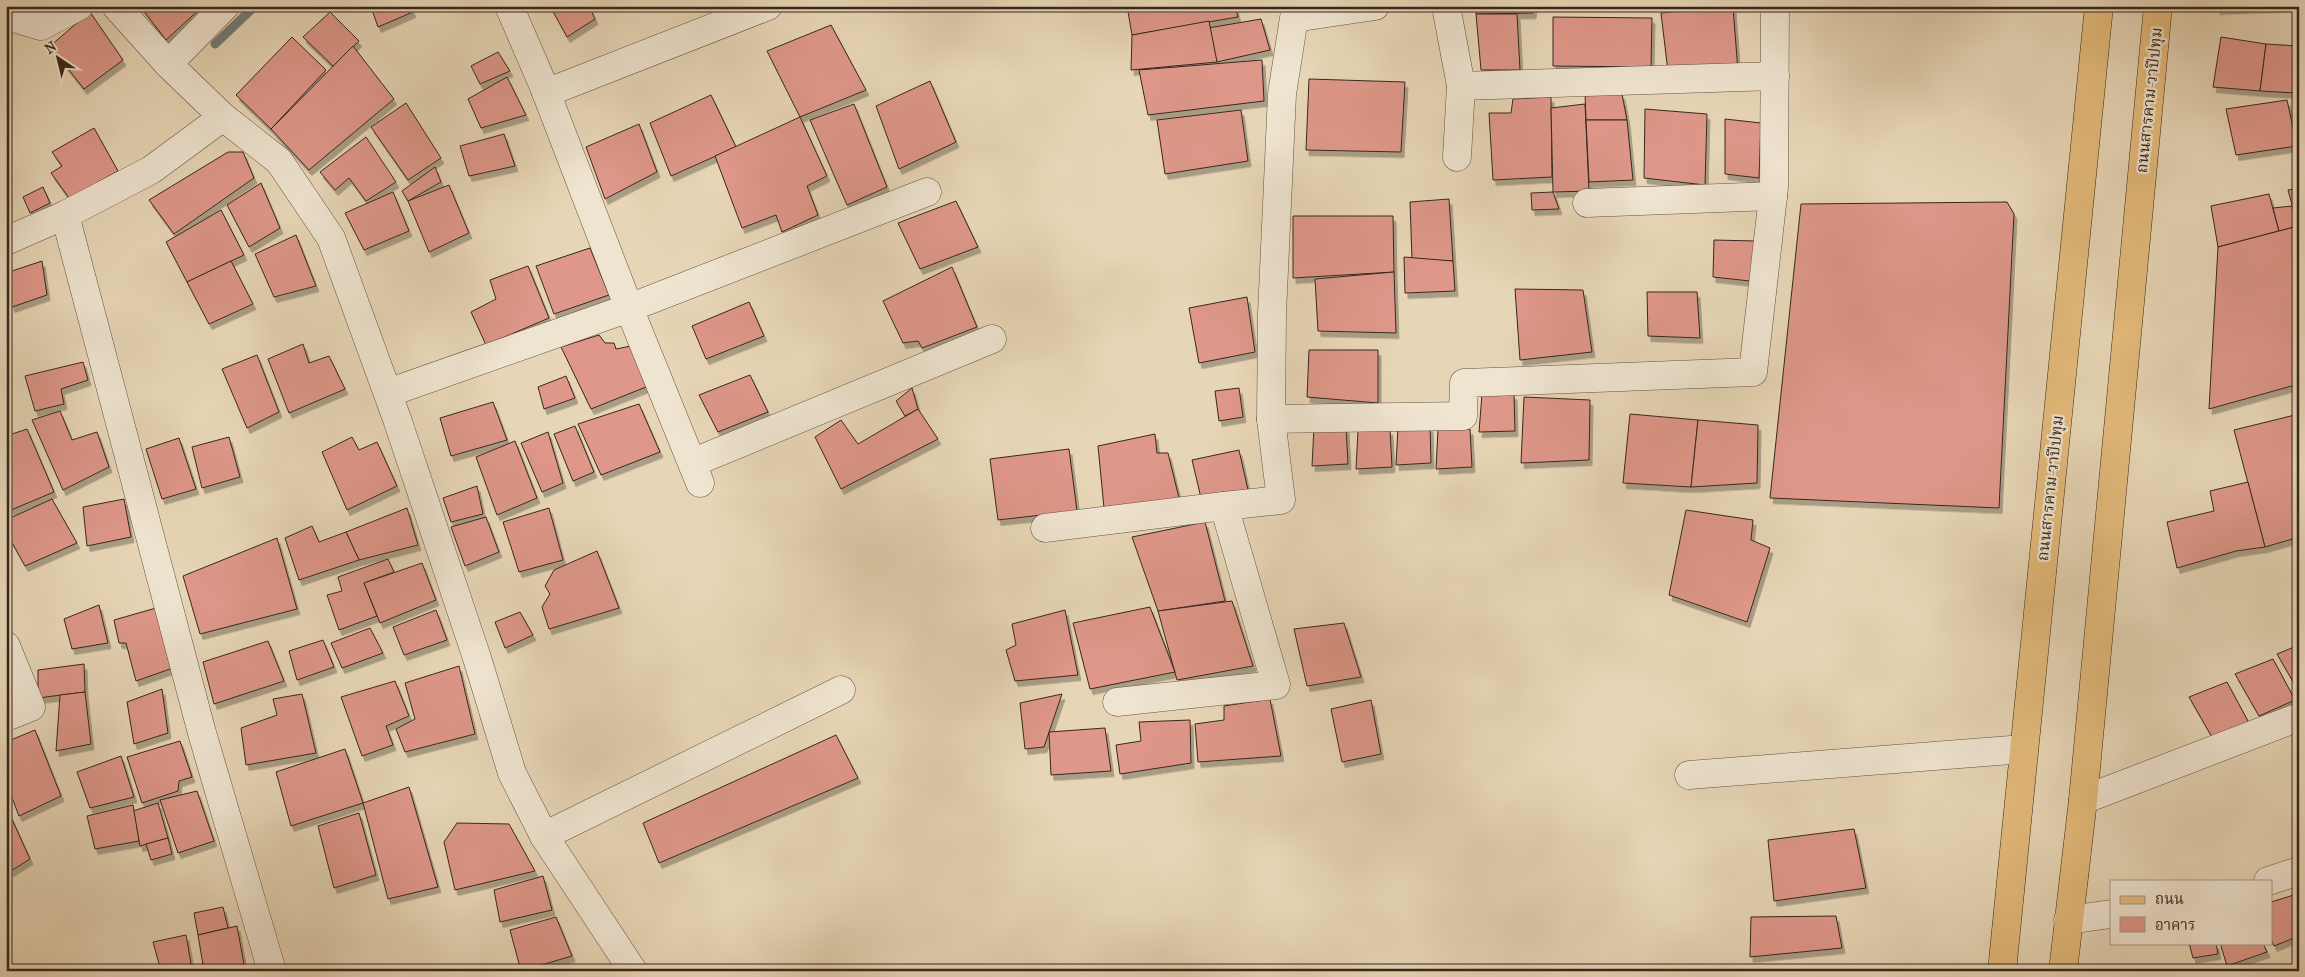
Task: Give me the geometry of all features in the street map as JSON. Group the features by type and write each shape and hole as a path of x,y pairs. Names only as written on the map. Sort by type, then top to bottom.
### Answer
{"main road":[{"name":"ถนนสารคาม-วาปีปทุม","path":"2002,971 2098,6"},
{"name":"ถนนสารคาม-วาปีปทุม","path":"2063,971 2083,800 2158,6"}],"street":[{"path":"6,12 14,18 41,26 79,6"},
{"path":"116,6 168,64 223,117 278,161 331,238 388,392 477,658 512,773 544,836 633,971"},
{"path":"168,64 225,6"},
{"path":"509,6 546,93 629,308 696,473 992,339"},
{"path":"546,93 768,6"},
{"path":"1044,528 1281,500 1271,419 1272,314 1282,94 1294,18 1375,6"},
{"path":"1446,6 1461,86 1457,157"},
{"path":"1271,419 1464,416 1464,383 1753,372 1774,196 1775,6"},
{"path":"1461,86 1775,76"},
{"path":"6,241 65,215 151,170 223,117"},
{"path":"388,392 629,308 928,192"},
{"path":"1587,204 1774,196"},
{"path":"65,215 202,733 270,970"},
{"path":"1117,702 1276,685 1224,506"},
{"path":"6,646 31,707 6,717"},
{"path":"544,836 841,690"},
{"path":"2083,800 2299,717"},
{"path":"1689,775 2024,749"},
{"path":"2271,880 2299,871"},
{"path":"2068,920 2110,914"}],"building":[{"path":"140,6 203,6 166,40"},
{"path":"381,6 410,6 413,12 378,27 372,10"},
{"path":"550,6 589,6 595,19 567,37"},
{"path":"1127,6 1235,6 1238,17 1132,35"},
{"path":"1534,6 1533,13 1476,14 1477,7"},
{"path":"2217,6 2298,6 2217,9"},
{"path":"1733,7 1738,71 1669,80 1661,13"},
{"path":"90,12 123,60 84,89 50,46"},
{"path":"330,12 359,41 333,66 303,37"},
{"path":"1476,14 1517,14 1520,70 1481,70"},
{"path":"1553,17 1652,18 1651,67 1553,66"},
{"path":"1261,19 1270,50 1217,62 1208,28"},
{"path":"1209,21 1217,62 1131,70 1132,35"},
{"path":"831,25 866,90 800,117 767,51"},
{"path":"292,37 326,70 271,129 236,95"},
{"path":"2221,37 2266,44 2260,91 2213,87"},
{"path":"2266,44 2299,46 2296,93 2260,91"},
{"path":"353,46 394,99 309,170 271,129"},
{"path":"498,52 510,71 480,84 471,66"},
{"path":"1262,60 1264,101 1148,115 1139,70"},
{"path":"507,77 526,115 481,128 468,99"},
{"path":"1309,79 1405,82 1401,152 1306,150"},
{"path":"930,81 956,142 899,169 876,106"},
{"path":"1585,93 1622,94 1627,120 1586,120"},
{"path":"711,95 736,147 671,176 650,123"},
{"path":"1551,97 1552,177 1493,180 1489,113 1511,113 1513,99"},
{"path":"2287,100 2297,146 2236,155 2226,109"},
{"path":"406,103 441,158 408,180 371,127"},
{"path":"854,104 887,187 847,205 810,120"},
{"path":"1585,104 1589,191 1553,192 1551,108"},
{"path":"1645,109 1707,114 1705,185 1644,178"},
{"path":"1241,110 1248,161 1165,174 1157,120"},
{"path":"800,117 827,176 807,186 818,215 782,232 776,215 742,228 715,156"},
{"path":"1725,119 1761,123 1759,178 1725,174"},
{"path":"1586,120 1627,120 1633,180 1589,182"},
{"path":"639,124 657,172 605,199 586,147"},
{"path":"94,128 118,171 69,198 51,173 62,166 52,152"},
{"path":"504,134 515,166 469,176 460,146"},
{"path":"366,137 396,182 366,201 349,178 335,190 320,172"},
{"path":"228,152 243,152 254,178 174,234 149,200"},
{"path":"435,167 441,182 408,201 402,191"},
{"path":"261,183 280,228 249,247 227,205"},
{"path":"449,185 469,233 429,252 408,201"},
{"path":"43,187 50,203 30,213 23,197"},
{"path":"2299,188 2299,226 2298,226 2288,190"},
{"path":"393,192 409,231 364,250 345,213"},
{"path":"1553,192 1559,209 1532,210 1531,193"},
{"path":"2269,194 2279,231 2218,247 2211,206"},
{"path":"1449,199 1453,261 1412,259 1410,202"},
{"path":"956,201 978,247 920,269 898,223"},
{"path":"2007,202 2014,214 1999,508 1770,498 1801,204"},
{"path":"2292,206 2298,226 2279,231 2273,208"},
{"path":"221,210 244,255 187,282 166,242"},
{"path":"1293,216 1393,216 1394,272 1293,278"},
{"path":"2298,226 2299,384 2209,409 2218,247"},
{"path":"296,235 316,286 274,297 255,254"},
{"path":"1714,240 1756,241 1750,281 1713,277"},
{"path":"590,248 609,295 554,314 536,266"},
{"path":"1404,257 1453,261 1455,291 1405,293"},
{"path":"42,261 47,295 12,307 6,289 6,273"},
{"path":"231,261 253,304 209,324 187,282"},
{"path":"528,266 549,318 486,345 471,312 496,299 490,280"},
{"path":"952,267 977,327 922,348 918,341 903,343 883,301"},
{"path":"1394,272 1396,333 1318,331 1315,279"},
{"path":"1515,289 1583,290 1592,352 1520,360"},
{"path":"1647,292 1697,292 1700,338 1648,336"},
{"path":"1247,297 1255,352 1199,363 1189,308"},
{"path":"749,302 764,336 706,359 692,326"},
{"path":"599,335 605,343 614,343 616,349 631,346 646,387 591,409 561,347"},
{"path":"303,344 309,363 329,356 345,389 289,413 268,359"},
{"path":"1309,350 1378,350 1378,403 1307,397"},
{"path":"257,355 279,412 247,428 222,369"},
{"path":"83,362 88,380 61,389 64,404 35,411 25,376"},
{"path":"750,375 768,412 718,432 699,395"},
{"path":"566,376 575,398 544,409 538,387"},
{"path":"912,388 918,409 905,416 896,401"},
{"path":"1239,388 1243,417 1219,421 1215,391"},
{"path":"1482,394 1514,394 1515,431 1479,432"},
{"path":"1524,397 1590,400 1589,460 1521,463"},
{"path":"493,402 507,440 451,456 440,418"},
{"path":"639,404 660,452 601,475 578,424"},
{"path":"918,409 938,439 841,489 815,437 841,420 858,444"},
{"path":"60,411 72,440 97,432 109,467 63,490 32,420"},
{"path":"1630,414 1698,420 1691,487 1623,483"},
{"path":"2299,414 2299,537 2265,547 2234,430"},
{"path":"1698,420 1758,425 1757,483 1691,487"},
{"path":"575,426 594,472 573,481 554,434"},
{"path":"1430,426 1431,463 1396,465 1398,427"},
{"path":"1314,427 1346,427 1348,464 1312,466"},
{"path":"27,429 54,492 11,510 6,499 6,436"},
{"path":"1470,429 1472,467 1436,469 1438,430"},
{"path":"1390,430 1392,467 1356,469 1358,431"},
{"path":"548,432 563,483 542,492 521,443"},
{"path":"1155,434 1157,453 1168,453 1179,498 1104,508 1098,446"},
{"path":"229,437 240,477 202,488 192,447"},
{"path":"352,437 359,450 377,442 397,486 347,510 322,452"},
{"path":"179,438 196,489 162,499 146,449"},
{"path":"515,441 537,498 497,515 476,457"},
{"path":"1069,449 1077,511 998,520 990,459"},
{"path":"1239,450 1248,490 1201,498 1192,460"},
{"path":"2248,482 2265,547 2236,551 2177,568 2167,522 2214,511 2210,491"},
{"path":"477,486 483,514 451,522 443,498"},
{"path":"52,499 77,543 25,566 6,532 6,520"},
{"path":"124,499 131,537 87,546 83,507"},
{"path":"407,508 418,545 359,560 346,532"},
{"path":"549,508 563,560 519,572 503,522"},
{"path":"1686,510 1753,520 1751,540 1770,548 1747,622 1669,595"},
{"path":"486,517 499,552 465,566 451,527"},
{"path":"1205,522 1225,601 1158,611 1132,537"},
{"path":"312,526 319,542 346,532 359,560 299,580 285,538"},
{"path":"277,538 297,609 200,634 183,576"},
{"path":"597,551 619,608 549,629 542,607 550,594 545,586 554,570"},
{"path":"388,559 394,572 364,583 377,616 339,630 327,595 342,591 338,577"},
{"path":"422,563 436,600 380,623 364,583"},
{"path":"1232,601 1253,666 1177,680 1158,611"},
{"path":"99,605 108,643 72,649 64,619"},
{"path":"1150,607 1175,672 1090,689 1073,623"},
{"path":"156,608 173,668 136,681 126,643 119,643 114,620"},
{"path":"436,610 447,640 404,655 393,627"},
{"path":"1065,610 1078,675 1015,681 1006,650 1016,645 1012,624"},
{"path":"520,612 533,635 505,648 495,622"},
{"path":"1344,623 1361,677 1307,686 1294,629"},
{"path":"370,628 383,653 342,668 331,643"},
{"path":"323,640 334,667 297,680 289,651"},
{"path":"268,641 284,681 214,704 203,662"},
{"path":"2299,645 2299,692 2277,654"},
{"path":"2273,659 2295,700 2259,716 2235,674"},
{"path":"84,664 85,692 38,698 38,670"},
{"path":"459,666 475,734 405,752 396,729 415,719 405,683"},
{"path":"395,681 409,716 386,726 393,745 362,756 341,697"},
{"path":"2227,682 2249,723 2213,739 2189,697"},
{"path":"162,689 168,733 134,744 127,702"},
{"path":"85,692 91,744 56,751 60,695"},
{"path":"302,694 316,753 246,765 241,728 277,715 273,699"},
{"path":"1062,694 1044,747 1025,749 1020,703"},
{"path":"1270,699 1281,756 1198,762 1195,724 1224,720 1224,706"},
{"path":"1371,700 1381,754 1342,762 1331,709"},
{"path":"1190,720 1191,763 1120,774 1116,745 1141,741 1139,722"},
{"path":"1105,728 1111,771 1051,775 1049,732"},
{"path":"35,730 61,796 19,816 6,782 6,742"},
{"path":"836,735 858,778 659,863 643,823"},
{"path":"180,741 192,777 179,781 178,791 142,803 127,757"},
{"path":"345,749 363,803 291,826 276,772"},
{"path":"121,756 134,797 90,808 77,772"},
{"path":"409,787 438,887 388,899 363,803"},
{"path":"197,791 214,841 178,853 160,800"},
{"path":"158,803 168,838 140,846 133,811"},
{"path":"133,805 139,841 95,849 87,816"},
{"path":"6,806 30,859 6,874"},
{"path":"359,813 376,875 334,888 318,826"},
{"path":"457,823 509,824 535,871 455,890 444,842"},
{"path":"1854,829 1866,888 1774,901 1768,840"},
{"path":"168,838 172,854 151,860 146,844"},
{"path":"543,876 552,910 500,922 494,890"},
{"path":"2297,894 2299,936 2274,946 2272,941 2272,902"},
{"path":"223,907 228,928 198,935 194,913"},
{"path":"1836,916 1842,948 1750,957 1751,917"},
{"path":"556,917 572,956 521,971 510,930"},
{"path":"237,926 244,964 219,971 204,971 198,935"},
{"path":"186,935 192,969 161,971 153,942"},
{"path":"2189,944 2216,944 2218,954 2193,958"},
{"path":"2220,944 2263,944 2267,952 2227,966"},
{"path":"587,965 588,971 564,971"}],"waterway":[{"path":"215,44 255,6"}]}
